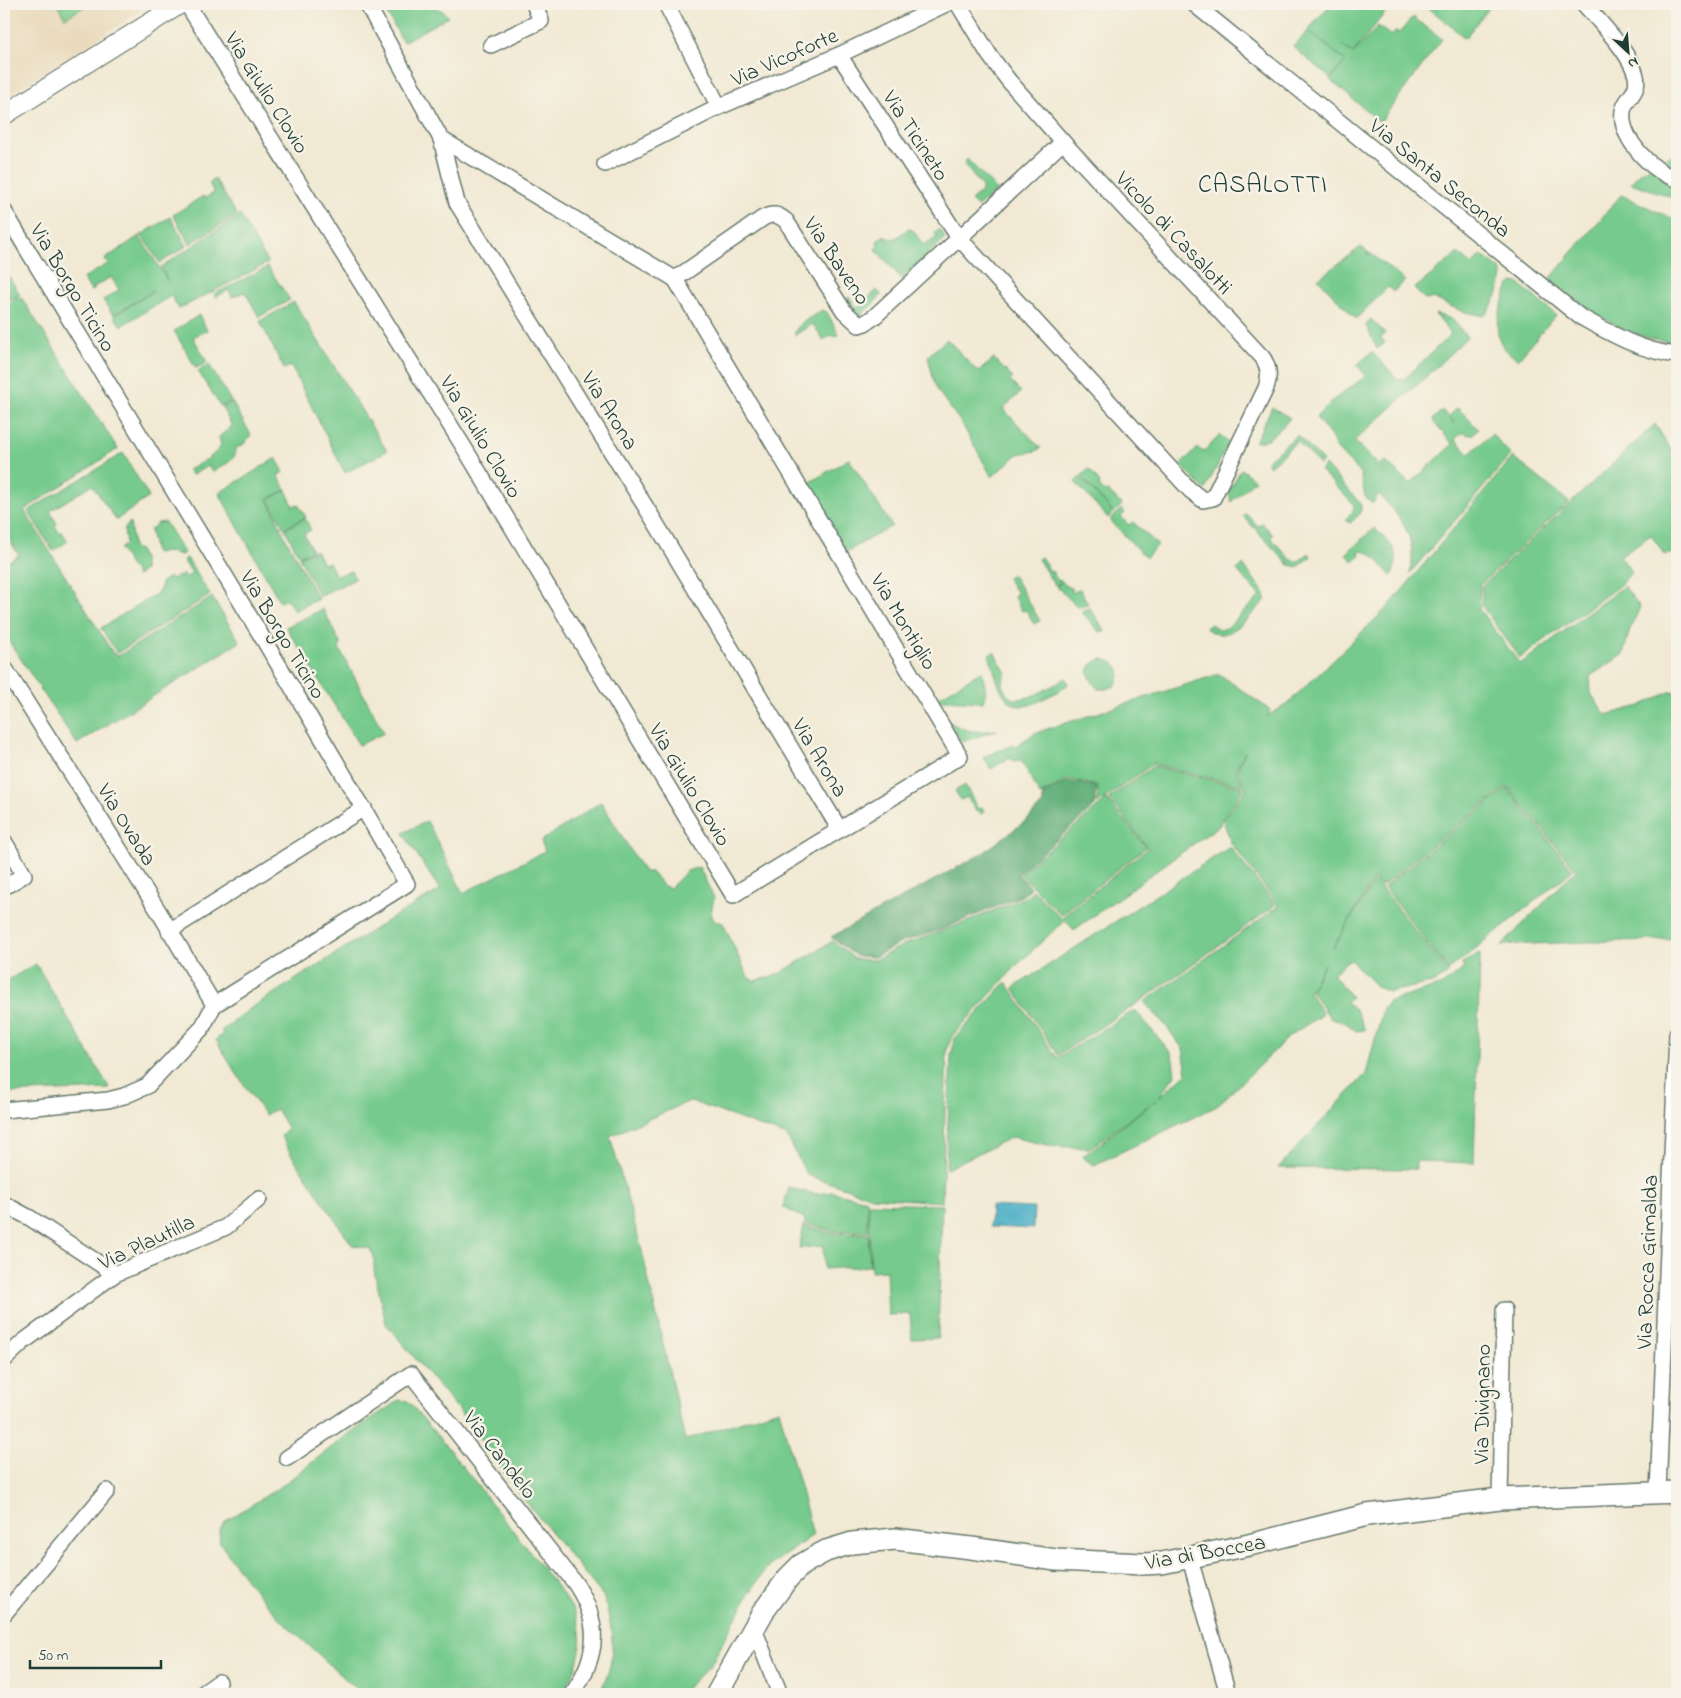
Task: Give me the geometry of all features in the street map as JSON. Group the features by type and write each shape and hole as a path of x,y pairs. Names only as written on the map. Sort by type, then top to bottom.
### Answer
{"main road":[{"name":"Via di Boccea","path":"717,1694 775,1594 788,1578 801,1565 826,1552 861,1541 895,1540 1056,1560 1143,1564 1190,1559 1367,1515 1500,1499 1668,1492"}],"street":[{"path":"4,115 180,4"},
{"name":"Via Giulio Clovio","path":"187,4 465,449 733,895"},
{"name":"Via Arona","path":"367,4 441,139 458,202 655,522 840,830"},
{"path":"491,45 541,21 534,4"},
{"name":"Via Vicoforte","path":"666,4 719,107"},
{"name":"Via Vicoforte","path":"606,164 719,107 946,4"},
{"name":"Vicolo di Casalotti","path":"958,4 1000,70 1063,142 1262,358 1268,368 1269,380 1266,388 1212,498 1203,500 1190,490 959,238"},
{"name":"Via Santa Seconda","path":"1194,4 1579,316 1631,344 1677,355"},
{"path":"1584,4 1612,37 1629,62 1636,77 1635,92 1623,110 1624,129 1635,147 1653,166 1677,179"},
{"name":"Via Ticineto","path":"839,54 959,238"},
{"path":"441,139 675,279"},
{"path":"959,238 1063,142"},
{"name":"Via Borgo Ticino","path":"4,211 364,808 407,884 214,1005"},
{"name":"Via Baveno","path":"675,279 762,218 777,214 786,221 844,311 859,325 874,317 959,238"},
{"name":"Via Montiglio","path":"675,279 960,756 733,895"},
{"name":"Via Ovada","path":"4,668 214,1005"},
{"path":"169,931 364,808"},
{"path":"4,841 24,875 4,887"},
{"path":"4,1110 108,1100 141,1090 150,1083 202,1028 214,1005"},
{"name":"Via Rocca Grimalda","path":"1668,1492 1677,1034"},
{"name":"Via Plautilla","path":"4,1360 23,1342 115,1274 226,1228 259,1200"},
{"path":"4,1204 30,1218 115,1274"},
{"name":"Via Divignano","path":"1500,1499 1504,1310"},
{"name":"Via Candelo","path":"287,1458 411,1374 575,1583 586,1601 593,1624 593,1647 586,1669 572,1694"},
{"path":"4,1614 107,1491"},
{"path":"1190,1559 1228,1694"},
{"path":"754,1629 780,1694"},
{"path":"202,1694 219,1682"}],"shaded area":[{"path":"4,4 135,4 140,12 4,98"}],"green space":[{"path":"57,4 89,4 65,18"},
{"path":"387,4 433,4 448,17 403,42 383,6"},
{"path":"1331,4 1392,4 1353,53 1342,45 1353,54 1378,26 1391,36 1396,31 1399,33 1413,17 1442,39 1380,122 1330,80 1345,62 1330,78 1293,47 1308,31 1346,61 1308,30"},
{"path":"1424,4 1492,4 1465,38"},
{"path":"1677,152 1677,199 1631,183 1639,173"},
{"path":"967,159 997,190 978,207 971,201 982,191 982,187 964,164"},
{"path":"215,179 237,215 190,244 173,215 203,196 205,198 214,193 209,183"},
{"path":"1621,195 1677,220 1677,342 1641,336 1609,322 1549,280"},
{"path":"240,215 268,263 179,309 171,296 121,326 114,316 153,291 113,315 103,300 119,290 111,277 94,287 95,289 91,291 83,278 108,264 105,259 139,236 168,281 161,267"},
{"path":"170,217 187,246 160,263 141,235"},
{"path":"909,228 913,230 923,245 937,237 935,233 940,229 945,238 902,279 876,250 877,241 884,235 890,239 896,238"},
{"path":"1361,247 1368,252 1367,255 1369,253 1374,256 1405,281 1393,292 1388,287 1356,319 1318,279"},
{"path":"1458,253 1472,265 1481,255 1502,271 1497,295 1484,316 1461,311 1433,298 1426,300 1414,289"},
{"path":"268,267 290,300 259,317 245,292 232,297 229,290 216,297 214,294"},
{"path":"4,268 20,295 4,303"},
{"path":"1513,282 1518,283 1556,315 1518,359 1504,348 1498,334 1500,311 1506,291"},
{"path":"877,290 882,295 861,315 856,314 847,298 850,297 857,308"},
{"path":"21,297 118,449 24,510 113,653 118,656 212,597 240,642 77,744 4,634 4,564 19,555 4,531 4,306"},
{"path":"294,302 387,451 345,473 291,366 284,369 260,321"},
{"path":"822,310 827,312 839,335 834,337 832,335 823,340 813,324 795,335 795,331 800,324"},
{"path":"1435,314 1452,319 1467,337 1427,376 1354,441 1379,465 1385,461 1410,484 1453,444 1433,422 1433,419 1442,410 1455,424 1449,416 1458,408 1478,429 1473,434 1468,435 1463,432 1455,439 1469,454 1492,434 1511,455 1410,573 1412,549 1410,539 1401,521 1379,494 1372,504 1365,496 1360,473 1336,448 1332,438 1316,417 1332,401 1366,376 1357,365 1372,352 1399,380 1404,379 1451,334"},
{"path":"199,315 207,330 193,337 207,362 196,368 174,331"},
{"path":"1371,319 1385,333 1381,338 1385,343 1377,349 1366,325"},
{"path":"947,339 978,372 994,359 1013,378 1010,381 1021,392 1003,409 1041,448 1036,451 1018,454 992,477 962,424 938,391 934,382 928,356"},
{"path":"209,364 231,401 221,407 198,371"},
{"path":"232,402 251,435 244,444 236,448 236,453 228,463 212,472 208,466 192,475 188,470 215,453 221,445 219,437 232,426 222,408"},
{"path":"1272,407 1290,418 1270,437 1255,442"},
{"path":"1655,424 1677,459 1677,552 1665,555 1651,535 1620,556 1632,572 1620,585 1520,658 1482,606 1482,586"},
{"path":"1220,435 1229,443 1205,490 1180,465 1198,448 1203,452"},
{"path":"1297,435 1323,461 1320,465 1297,441 1270,466 1266,462"},
{"path":"123,453 149,497 116,520 92,485 50,511 57,524 55,526 68,541 53,551 28,511"},
{"path":"1513,457 1569,502 1480,585 1479,609 1520,664 1624,586 1640,607 1630,629 1623,655 1590,676 1591,694 1606,715 1640,706 1669,692 1677,692 1677,939 1502,945 1576,870 1507,786 1382,886 1374,878 1333,948 1375,880 1449,972 1436,982 1389,992 1377,987 1351,960 1346,962 1333,974 1351,997 1346,1002 1356,1010 1365,1030 1356,1031 1346,1023 1331,1019 1311,991 1324,964 1309,992 1323,1014 1291,1035 1217,1106 1094,1165 1082,1157 1156,1100 1090,1148 1051,1146 1012,1137 946,1169 951,1056 955,1038 1006,982 1057,1058 1135,1010 1172,1054 1175,1075 1158,1098 1187,1073 1183,1049 1166,1026 1144,1002 1279,906 1231,843 1223,820 1246,789 1237,770 1245,752 1235,770 1243,786 1153,764 1097,804 1098,786 1068,779 1040,795 1021,760 1014,762 1009,758 991,769 983,757 1013,745 1014,747 1035,733 1219,674 1270,710 1267,716 1286,705 1389,606"},
{"path":"276,458 284,472 278,475 286,490 268,499 285,537 318,599 294,611 287,599 280,602 219,493"},
{"path":"849,459 892,526 846,552 805,485"},
{"path":"1325,465 1360,503 1360,512 1350,523 1345,520 1353,511 1354,505 1320,470"},
{"path":"1089,469 1100,483 1099,486 1105,492 1108,491 1122,505 1114,513 1081,476"},
{"path":"1241,469 1255,480 1231,502 1229,491"},
{"path":"1080,477 1113,514 1108,518 1075,482"},
{"path":"286,490 293,506 298,504 306,517 284,528 269,500"},
{"path":"1122,509 1125,513 1121,517 1129,525 1133,522 1158,545 1146,558 1110,520"},
{"path":"1246,513 1258,526 1262,523 1273,535 1270,537 1291,560 1299,561 1309,553 1311,557 1298,567 1289,565 1243,516"},
{"path":"305,518 311,530 304,534 312,550 299,556 285,529"},
{"path":"130,522 133,546 137,550 139,549 144,562 144,570 137,576 120,549 126,544 124,530"},
{"path":"165,522 184,553 181,555 171,552 155,553 150,530 158,523"},
{"path":"1374,528 1390,544 1396,555 1395,568 1391,576 1368,553 1359,552 1360,556 1354,562 1346,554"},
{"path":"316,550 323,564 329,562 336,576 351,571 355,579 319,596 299,557"},
{"path":"1041,557 1058,581 1061,580 1072,589 1072,593 1080,589 1088,604 1078,607 1056,586 1061,583 1056,585 1053,583 1038,559"},
{"path":"187,558 210,595 117,653 101,628 156,594 161,588 161,582 170,577 172,579 184,574 187,577 192,573 183,560"},
{"path":"1243,565 1265,594 1265,601 1238,627 1222,634 1214,633 1206,628 1211,624 1218,630 1227,628 1259,597 1237,570"},
{"path":"1013,575 1040,621 1034,624 1026,610 1022,611 1014,596 1017,593 1007,578"},
{"path":"1090,608 1105,631 1099,632 1081,611"},
{"path":"323,609 341,645 339,648 384,733 359,745 286,627"},
{"path":"994,652 1006,673 1004,676 1004,688 1008,696 1014,699 1032,696 1066,678 1068,684 1063,689 1031,705 1020,706 1012,703 1005,697 996,678 989,655"},
{"path":"1104,659 1117,666 1119,676 1115,686 1098,689 1091,680 1089,671 1092,664"},
{"path":"982,671 986,692 983,702 940,700 937,698"},
{"path":"948,721 971,731 997,730 963,742"},
{"path":"1154,766 1244,788 1220,825 1074,930 1062,917 1148,848 1109,798"},
{"path":"1068,781 1097,787 1095,806 1018,874 1031,888 1022,896 942,929 902,942 875,957 856,956 831,937 983,853 1028,819 1043,803 1042,795"},
{"path":"965,785 978,809 982,807 985,812 981,814 979,810 976,812 967,797 961,800 955,791"},
{"path":"1507,788 1573,870 1449,970 1384,887"},
{"path":"1107,799 1146,847 1061,915 1020,874"},
{"path":"601,802 644,872 651,872 664,886 670,888 687,871 699,867 714,898 711,913 714,921 723,923 748,977 754,981 777,975 833,941 855,959 876,960 903,945 1026,897 1033,890 1064,921 1019,963 952,1036 947,1050 942,1202 872,1197 807,1175 787,1136 690,1101 610,1136 641,1247 685,1440 779,1409 813,1535 767,1568 749,1594 710,1666 680,1694 599,1694 608,1673 612,1654 612,1634 603,1596 519,1493 462,1414 386,1324 374,1270 374,1256 369,1248 352,1245 291,1154 281,1136 288,1129 276,1109 265,1115 216,1040 223,1033 221,1031 251,1008 390,919 440,890 403,833 427,821 463,893 545,851 541,841"},
{"path":"1230,847 1276,905 1139,1002 1058,1055 1013,988"},
{"path":"1480,953 1474,1163 1416,1161 1416,1169 1278,1168 1366,1074 1383,1009 1388,1002 1442,985 1464,968 1462,963"},
{"path":"36,964 110,1089 4,1093 4,982"},
{"path":"789,1188 815,1194 833,1192 867,1200 868,1232 832,1231 805,1223 804,1218 783,1207"},
{"path":"868,1203 942,1205 938,1338 912,1339 910,1314 888,1315 886,1270 871,1271"},
{"path":"804,1225 831,1233 868,1234 870,1266 824,1269 823,1246 799,1248"},
{"path":"399,1400 408,1401 448,1448 558,1588 573,1611 579,1624 579,1656 572,1676 561,1694 362,1694 282,1621 247,1581 220,1543 219,1531 226,1521 283,1485 346,1436"}],"water":[{"path":"991,1206 1034,1208 1033,1229 990,1227"}],"district":[{"name":"CASALOTTI","path":"1263,183"}]}
